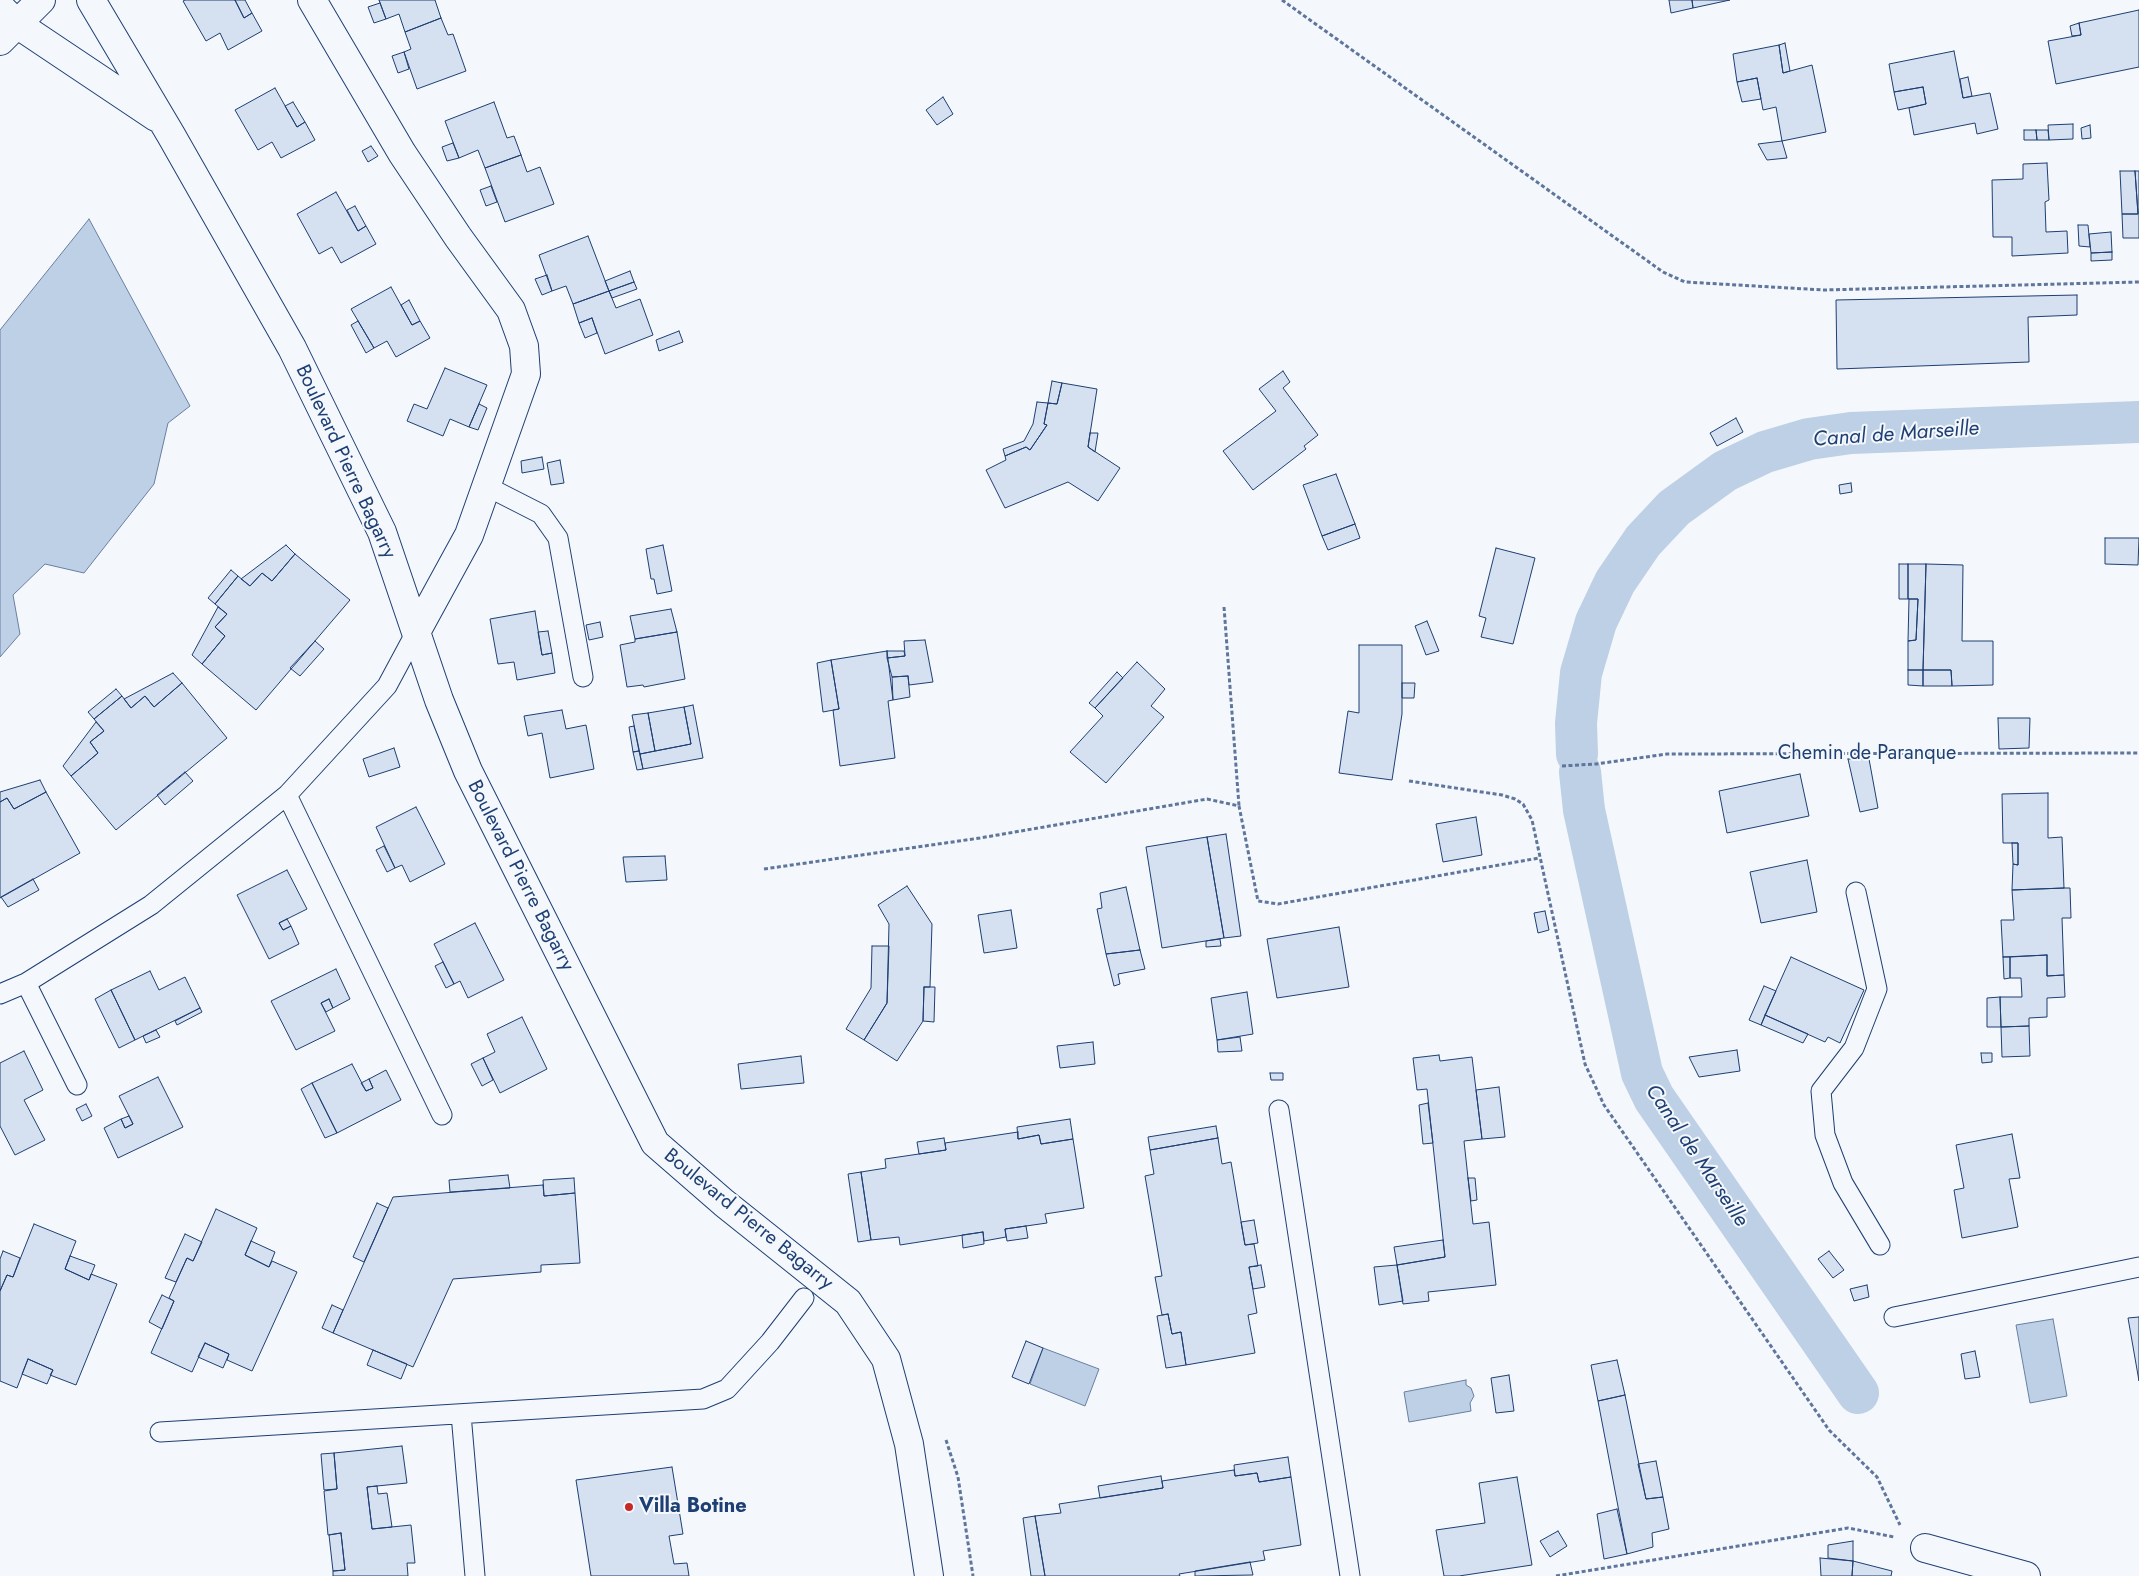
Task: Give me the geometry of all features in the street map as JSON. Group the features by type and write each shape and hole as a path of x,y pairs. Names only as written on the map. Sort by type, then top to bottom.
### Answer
{"street":[{"path":"6,24 41,0"},
{"name":"Boulevard Pierre Bagarry","path":"91,0 292,348 382,532 439,700 468,771 655,1143 724,1203 848,1302 886,1360 909,1444 929,1576"},
{"path":"312,0 402,153 458,237 511,310 524,346 526,374 469,535 416,632"},
{"name":"Boulevard Pierre Bagarry","path":"6,24 162,120"},
{"path":"1916,1544 2026,1576"}],"lane":[{"path":"486,486 541,514 558,538 583,677"},
{"path":"0,994 26,983 151,905 286,795 387,686 416,632"},
{"path":"286,795 442,1115"},
{"path":"1856,892 1877,989 1854,1048 1822,1090 1823,1108 1825,1136 1843,1182 1880,1245"},
{"path":"26,983 77,1085"},
{"path":"1279,1110 1350,1576"},
{"path":"1894,1317 2139,1267"},
{"path":"160,1432 703,1399 727,1389 770,1342 804,1298"},
{"path":"461,1414 475,1576"}],"path":[{"path":"1282,0 1663,272 1686,282 1824,290 2139,282"},
{"path":"1224,606 1239,806 1258,901 1278,904 1539,858"},
{"name":"Chemin de Paranque","path":"1562,766 1596,764 1667,754 2139,753"},
{"path":"1409,781 1502,795 1523,804 1532,820 1585,1064 1604,1105 1829,1430 1876,1477 1916,1544"},
{"path":"764,869 980,838 1207,798 1239,806"},
{"path":"1556,1576 1848,1528 1916,1544"}],"water":[{"path":"89,219 190,406 168,423 154,484 84,573 45,564 13,595 20,634 0,657 0,330"},
{"path":"2053,1319 2067,1396 2030,1403 2016,1325"},
{"path":"1043,1348 1099,1369 1085,1406 1030,1384"},
{"path":"1466,1380 1466,1385 1471,1388 1474,1396 1470,1403 1471,1411 1409,1422 1404,1392"}],"building":[{"path":"235,0 244,18 252,13 262,31 228,50 220,33 206,41 183,1"},
{"path":"235,0 245,0 252,13 244,18"},
{"path":"379,0 435,0 441,18 405,32 399,14 386,19"},
{"path":"1669,0 1692,0 1693,8 1671,13"},
{"path":"1692,0 1730,0 1693,8"},
{"path":"380,3 386,19 374,23 368,7"},
{"path":"2139,10 2139,67 2056,84 2048,41 2081,35 2079,23"},
{"path":"441,18 448,35 453,34 466,71 417,89 404,52 411,49 405,32"},
{"path":"2079,23 2081,35 2072,36 2070,26"},
{"path":"1785,43 1790,71 1783,73 1779,45"},
{"path":"1779,45 1783,73 1812,65 1826,132 1782,141 1776,107 1763,110 1757,78 1737,82 1733,54"},
{"path":"1954,51 1963,98 1990,93 1998,129 1977,134 1975,123 1914,135 1909,108 1926,104 1923,87 1894,92 1889,64"},
{"path":"404,52 409,69 398,73 392,56"},
{"path":"1968,77 1972,96 1963,98 1960,79"},
{"path":"1757,78 1761,99 1742,102 1737,82"},
{"path":"1923,87 1926,104 1898,110 1894,92"},
{"path":"275,88 297,127 305,122 315,140 281,158 272,142 258,150 235,110"},
{"path":"943,97 953,114 937,125 926,110"},
{"path":"293,102 305,122 297,127 285,106"},
{"path":"494,102 507,138 514,136 521,155 485,168 478,150 459,158 445,121"},
{"path":"2073,124 2073,139 2049,140 2048,125"},
{"path":"2090,125 2091,138 2082,139 2081,128"},
{"path":"2024,130 2036,130 2037,140 2024,140"},
{"path":"2036,130 2048,130 2049,140 2037,140"},
{"path":"1782,141 1787,158 1767,160 1758,144"},
{"path":"453,143 459,158 447,161 442,147"},
{"path":"371,146 378,156 368,162 362,151"},
{"path":"521,155 527,172 540,167 554,204 505,222 485,168"},
{"path":"2047,163 2049,200 2045,202 2046,232 2067,231 2068,253 2012,256 2012,237 1993,237 1992,180 2023,179 2023,164"},
{"path":"2120,171 2135,171 2138,214 2122,214"},
{"path":"2135,171 2139,171 2139,238 2123,238 2122,214 2138,214"},
{"path":"491,186 497,202 486,206 480,190"},
{"path":"336,192 358,231 366,226 376,244 341,263 332,247 319,254 297,214"},
{"path":"355,206 366,226 358,231 347,210"},
{"path":"2078,225 2088,225 2090,247 2079,246"},
{"path":"2111,232 2112,252 2091,253 2089,234"},
{"path":"588,236 609,291 573,304 566,286 552,291 539,255"},
{"path":"2112,252 2112,260 2091,261 2091,253"},
{"path":"630,271 634,282 609,291 605,281"},
{"path":"547,275 552,291 542,295 535,279"},
{"path":"634,282 637,289 612,298 609,291"},
{"path":"391,287 412,325 420,321 430,338 396,357 387,341 374,348 351,309"},
{"path":"609,291 616,308 640,299 653,335 605,354 592,318 579,323 573,304"},
{"path":"2077,295 2077,315 2028,317 2029,362 1837,369 1836,300"},
{"path":"409,300 420,321 412,325 401,305"},
{"path":"592,318 597,333 585,338 579,323"},
{"path":"358,321 374,348 366,353 351,325"},
{"path":"679,331 683,342 659,351 656,340"},
{"path":"445,368 487,385 469,427 450,419 443,436 407,421 414,404 427,409"},
{"path":"1283,371 1290,382 1283,388 1318,435 1304,446 1306,449 1253,490 1223,451 1276,411 1259,389"},
{"path":"1052,381 1062,383 1057,404 1048,403"},
{"path":"1062,383 1097,389 1088,447 1120,468 1098,501 1068,482 1005,508 986,470 1006,460 1005,456 1026,447 1030,450 1047,425 1044,424 1048,403 1057,404"},
{"path":"1037,402 1048,403 1044,424 1047,425 1030,450 1026,447 1005,456 1003,449 1024,441 1033,424"},
{"path":"479,404 487,408 478,430 469,427"},
{"path":"1736,418 1743,432 1717,446 1710,433"},
{"path":"1090,433 1098,433 1095,452 1088,447"},
{"path":"542,457 544,469 522,473 521,461"},
{"path":"560,460 564,483 551,485 547,463"},
{"path":"1336,474 1355,524 1322,536 1303,485"},
{"path":"1851,483 1852,492 1840,494 1839,485"},
{"path":"1355,524 1360,538 1328,550 1322,536"},
{"path":"2105,538 2139,538 2138,565 2105,564"},
{"path":"286,545 295,554 272,581 262,573 250,586 241,579"},
{"path":"663,545 672,591 657,594 654,579 651,579 646,549"},
{"path":"1496,548 1535,558 1513,644 1481,637 1486,618 1479,616"},
{"path":"295,554 350,600 256,710 202,664 225,636 215,627 227,614 215,604 238,576 250,586 262,573 272,581"},
{"path":"1899,564 1908,564 1908,599 1899,599"},
{"path":"1908,564 1926,564 1923,670 1908,670 1908,641 1916,640 1918,599 1908,599"},
{"path":"1926,564 1963,565 1962,641 1993,641 1993,685 1952,686 1951,670 1923,670"},
{"path":"231,570 238,576 215,604 208,598"},
{"path":"1909,599 1918,599 1916,640 1908,641"},
{"path":"218,607 227,614 215,627 225,636 202,664 192,655"},
{"path":"671,609 677,632 635,639 630,616"},
{"path":"535,611 542,655 552,653 555,673 517,680 514,662 498,664 490,619"},
{"path":"1427,621 1439,651 1426,655 1415,626"},
{"path":"600,622 603,637 589,640 586,625"},
{"path":"548,631 552,653 542,655 538,632"},
{"path":"677,632 685,679 644,687 643,685 627,687 620,645 635,642 635,639"},
{"path":"925,640 933,682 909,685 908,676 892,677 887,658 905,656 904,641"},
{"path":"315,641 324,649 300,676 290,668"},
{"path":"1359,645 1402,645 1402,714 1392,780 1339,773 1348,711 1359,713"},
{"path":"887,651 893,700 888,701 895,758 840,766 833,710 839,709 831,660"},
{"path":"887,651 904,651 905,656 887,658"},
{"path":"831,660 839,709 823,712 817,663"},
{"path":"1137,662 1165,689 1151,706 1164,717 1106,783 1070,752 1103,716 1095,708"},
{"path":"1908,670 1923,670 1923,686 1908,685"},
{"path":"1923,670 1951,670 1952,686 1923,686"},
{"path":"1117,672 1123,678 1095,708 1089,703"},
{"path":"173,673 182,683 154,707 145,696 131,708 124,699"},
{"path":"908,676 910,697 893,700 892,677"},
{"path":"182,683 227,738 116,830 71,776 98,753 90,742 104,731 94,719 122,696 131,708 145,696 154,707"},
{"path":"1402,683 1415,683 1414,698 1402,698"},
{"path":"116,689 122,696 94,719 88,712"},
{"path":"693,705 703,758 643,769 640,754 691,744 684,707"},
{"path":"684,707 691,744 655,751 648,713"},
{"path":"562,710 566,729 586,725 594,769 550,778 542,733 528,736 524,716"},
{"path":"648,713 655,751 640,754 632,715"},
{"path":"1998,718 2030,718 2029,748 1999,749"},
{"path":"96,722 104,731 90,742 98,753 71,776 63,766"},
{"path":"634,726 639,751 633,752 629,727"},
{"path":"394,748 400,767 369,777 363,759"},
{"path":"639,751 643,769 637,770 633,752"},
{"path":"1848,759 1869,759 1878,808 1860,812"},
{"path":"185,772 193,781 165,805 157,795"},
{"path":"1800,774 1809,816 1727,833 1719,791"},
{"path":"40,780 46,792 14,809 7,798 0,802 0,792"},
{"path":"46,792 80,853 0,898 0,802 7,798 14,809"},
{"path":"2048,793 2048,838 2062,837 2064,888 2012,890 2013,864 2018,865 2018,843 2003,843 2002,794"},
{"path":"416,807 445,864 410,882 402,865 395,868 376,827"},
{"path":"1476,817 1482,855 1443,862 1436,824"},
{"path":"1226,834 1241,936 1224,938 1207,837"},
{"path":"1207,837 1224,938 1162,948 1146,847"},
{"path":"2012,843 2018,843 2018,865 2013,864"},
{"path":"384,846 395,868 387,872 376,850"},
{"path":"665,856 667,880 626,882 623,857"},
{"path":"1807,860 1817,912 1761,923 1750,872"},
{"path":"287,870 307,909 279,923 283,930 291,926 299,944 269,959 237,895"},
{"path":"33,879 39,890 8,907 1,897"},
{"path":"907,886 932,924 930,987 924,987 923,1021 897,1061 864,1040 887,1003 889,924 878,905"},
{"path":"1126,887 1140,950 1106,954 1097,909 1102,908 1100,893"},
{"path":"2070,888 2071,918 2062,918 2064,975 2047,976 2047,955 2003,957 2001,920 2014,920 2012,890"},
{"path":"1011,910 1017,948 984,953 978,915"},
{"path":"1545,911 1549,930 1538,933 1534,913"},
{"path":"287,919 291,926 283,930 279,923"},
{"path":"475,923 504,980 468,998 460,981 454,984 434,944"},
{"path":"1339,927 1349,987 1277,998 1267,939"},
{"path":"1220,939 1221,946 1206,947 1206,941"},
{"path":"872,946 889,946 887,1003 864,1040 846,1029 871,988"},
{"path":"1140,950 1145,969 1118,974 1120,984 1114,986 1106,954"},
{"path":"2047,955 2047,976 2064,975 2065,997 2047,998 2047,1017 2029,1018 2029,1026 2001,1027 2000,997 2022,997 2021,978 2010,978 2010,957"},
{"path":"1791,957 1864,990 1840,1043 1828,1037 1825,1042 1765,1015"},
{"path":"2003,957 2010,957 2010,978 2004,979"},
{"path":"443,962 454,984 446,988 435,966"},
{"path":"336,969 350,999 333,1008 329,999 321,1003 335,1031 296,1050 271,1001"},
{"path":"150,971 159,990 185,977 200,1008 135,1040 111,990"},
{"path":"1764,986 1776,991 1761,1025 1749,1020"},
{"path":"924,987 935,987 934,1022 923,1021"},
{"path":"111,990 135,1040 119,1048 95,999"},
{"path":"1247,992 1253,1034 1217,1040 1211,998"},
{"path":"2000,997 2001,1027 1987,1027 1987,998"},
{"path":"329,999 333,1008 326,1012 321,1003"},
{"path":"200,1008 202,1012 177,1025 175,1021"},
{"path":"1765,1015 1808,1034 1803,1043 1761,1025"},
{"path":"522,1017 547,1069 500,1093 483,1058 495,1052 487,1034"},
{"path":"2029,1026 2030,1056 2002,1057 2001,1027"},
{"path":"156,1030 160,1037 146,1043 143,1036"},
{"path":"1240,1037 1242,1051 1218,1052 1217,1040"},
{"path":"1093,1042 1095,1064 1060,1068 1057,1046"},
{"path":"1737,1050 1740,1071 1699,1077 1689,1057"},
{"path":"24,1051 43,1090 24,1100 45,1140 15,1155 0,1126 0,1063"},
{"path":"1981,1053 1992,1053 1992,1062 1982,1063"},
{"path":"1439,1055 1440,1061 1472,1057 1482,1139 1464,1141 1473,1224 1489,1222 1496,1285 1428,1292 1429,1301 1403,1304 1397,1265 1445,1257 1427,1089 1417,1090 1413,1058"},
{"path":"801,1056 804,1083 741,1089 738,1064"},
{"path":"483,1058 493,1080 482,1086 471,1064"},
{"path":"352,1064 366,1091 373,1088 369,1079 386,1070 401,1100 337,1133 312,1083"},
{"path":"1270,1073 1283,1073 1283,1080 1271,1080"},
{"path":"158,1077 183,1127 118,1158 104,1128 121,1119 125,1128 133,1124 119,1096"},
{"path":"369,1079 373,1088 366,1091 361,1083"},
{"path":"312,1083 337,1133 325,1138 301,1089"},
{"path":"1499,1087 1505,1137 1482,1139 1476,1090"},
{"path":"1428,1103 1433,1143 1423,1144 1419,1105"},
{"path":"86,1104 92,1116 82,1121 76,1109"},
{"path":"129,1116 133,1124 125,1128 121,1119"},
{"path":"1070,1119 1073,1139 1041,1144 1039,1135 1018,1139 1017,1127"},
{"path":"1216,1126 1218,1138 1150,1150 1148,1137"},
{"path":"1018,1132 1018,1139 1039,1135 1041,1144 1073,1139 1084,1208 1045,1214 1047,1223 1005,1229 1006,1237 984,1241 983,1232 900,1245 899,1237 871,1240 861,1172 886,1168 885,1159 946,1150 945,1143"},
{"path":"2012,1134 2020,1178 2009,1179 2018,1227 1962,1238 1954,1190 1964,1188 1956,1145"},
{"path":"944,1138 946,1150 919,1154 917,1142"},
{"path":"1218,1138 1222,1164 1231,1162 1245,1245 1254,1244 1258,1266 1249,1267 1257,1313 1248,1315 1255,1353 1186,1365 1181,1332 1172,1334 1168,1314 1162,1315 1155,1277 1162,1276 1145,1176 1154,1174 1150,1150"},
{"path":"861,1172 871,1240 858,1242 848,1174"},
{"path":"508,1175 510,1188 450,1192 449,1180"},
{"path":"574,1178 575,1193 544,1196 543,1180"},
{"path":"1468,1178 1475,1178 1477,1200 1471,1201"},
{"path":"543,1185 544,1196 575,1193 580,1263 541,1265 541,1272 453,1279 413,1367 333,1333 393,1197"},
{"path":"377,1203 388,1208 364,1262 353,1257"},
{"path":"216,1209 257,1228 245,1255 269,1267 272,1261 297,1272 252,1371 227,1360 229,1354 205,1343 192,1372 151,1353 174,1301 169,1298 187,1258 193,1261"},
{"path":"1254,1220 1258,1243 1245,1245 1241,1222"},
{"path":"34,1224 76,1241 65,1269 89,1280 91,1274 117,1284 76,1385 50,1375 53,1370 28,1359 17,1388 0,1381 0,1291 7,1275 13,1277"},
{"path":"1026,1226 1028,1238 1007,1241 1005,1229"},
{"path":"983,1232 984,1244 963,1248 962,1235"},
{"path":"185,1234 202,1242 193,1261 187,1258 176,1282 165,1278"},
{"path":"1443,1240 1445,1257 1397,1265 1394,1247"},
{"path":"251,1241 275,1252 269,1267 245,1255"},
{"path":"3,1251 20,1258 13,1277 7,1275 0,1291 0,1259"},
{"path":"1829,1251 1844,1270 1833,1278 1818,1259"},
{"path":"70,1256 95,1265 89,1280 65,1269"},
{"path":"1261,1265 1265,1287 1253,1289 1249,1267"},
{"path":"1397,1265 1403,1301 1379,1305 1374,1267"},
{"path":"1867,1285 1869,1297 1854,1301 1850,1289"},
{"path":"162,1295 174,1301 162,1329 149,1322"},
{"path":"332,1305 343,1310 333,1333 322,1328"},
{"path":"1168,1314 1172,1334 1181,1332 1186,1365 1166,1368 1157,1316"},
{"path":"2139,1317 2139,1381 2128,1318"},
{"path":"1026,1341 1043,1348 1029,1384 1012,1377"},
{"path":"205,1343 229,1354 223,1368 198,1357"},
{"path":"373,1350 407,1364 401,1379 367,1365"},
{"path":"1975,1351 1980,1377 1965,1379 1961,1354"},
{"path":"28,1359 53,1370 47,1384 22,1374"},
{"path":"1617,1360 1625,1395 1598,1401 1591,1365"},
{"path":"1509,1375 1514,1411 1496,1413 1491,1378"},
{"path":"1625,1395 1646,1499 1663,1497 1669,1529 1652,1533 1653,1547 1627,1554 1598,1401"},
{"path":"402,1446 407,1483 367,1487 372,1529 411,1525 415,1563 407,1563 408,1576 333,1576 333,1571 345,1570 341,1533 328,1535 324,1491 337,1489 334,1453"},
{"path":"334,1453 337,1489 324,1490 321,1454"},
{"path":"1288,1457 1291,1477 1259,1482 1257,1473 1235,1476 1234,1465"},
{"path":"1656,1461 1663,1497 1646,1499 1638,1464"},
{"name":"Villa Botine","path":"672,1467 683,1534 669,1536 674,1564 687,1563 689,1576 591,1576 576,1480"},
{"path":"1234,1470 1235,1476 1257,1473 1259,1482 1291,1477 1301,1545 1263,1551 1265,1560 1179,1574 1180,1576 1045,1576 1035,1516 1061,1513 1059,1504 1163,1488 1162,1481"},
{"path":"1161,1476 1163,1488 1100,1498 1098,1486"},
{"path":"1517,1477 1532,1565 1459,1576 1444,1576 1436,1530 1485,1523 1479,1483"},
{"path":"377,1486 378,1494 387,1493 392,1527 372,1529 367,1487"},
{"path":"1617,1509 1627,1554 1604,1559 1597,1514"},
{"path":"1035,1516 1045,1576 1031,1576 1023,1518"},
{"path":"1558,1531 1567,1546 1550,1557 1540,1541"},
{"path":"341,1533 345,1570 333,1571 329,1535"},
{"path":"1853,1541 1853,1561 1828,1558 1828,1545"},
{"path":"1820,1558 1853,1561 1852,1576 1821,1576"},
{"path":"1853,1561 1892,1571 1891,1576 1852,1576"},
{"path":"1250,1562 1253,1575 1195,1576 1195,1571"}],"waterway":[{"name":"Canal de Marseille","path":"1577,754 1576,723 1581,673 1596,622 1615,582 1643,541 1674,508 1725,471 1765,452 1809,439 1851,433 2139,422"},
{"name":"Canal de Marseille","path":"1580,772 1584,810 1642,1073 1654,1098 1858,1393"}],"place":[{"name":"Villa Botine","path":"629,1507"}]}
